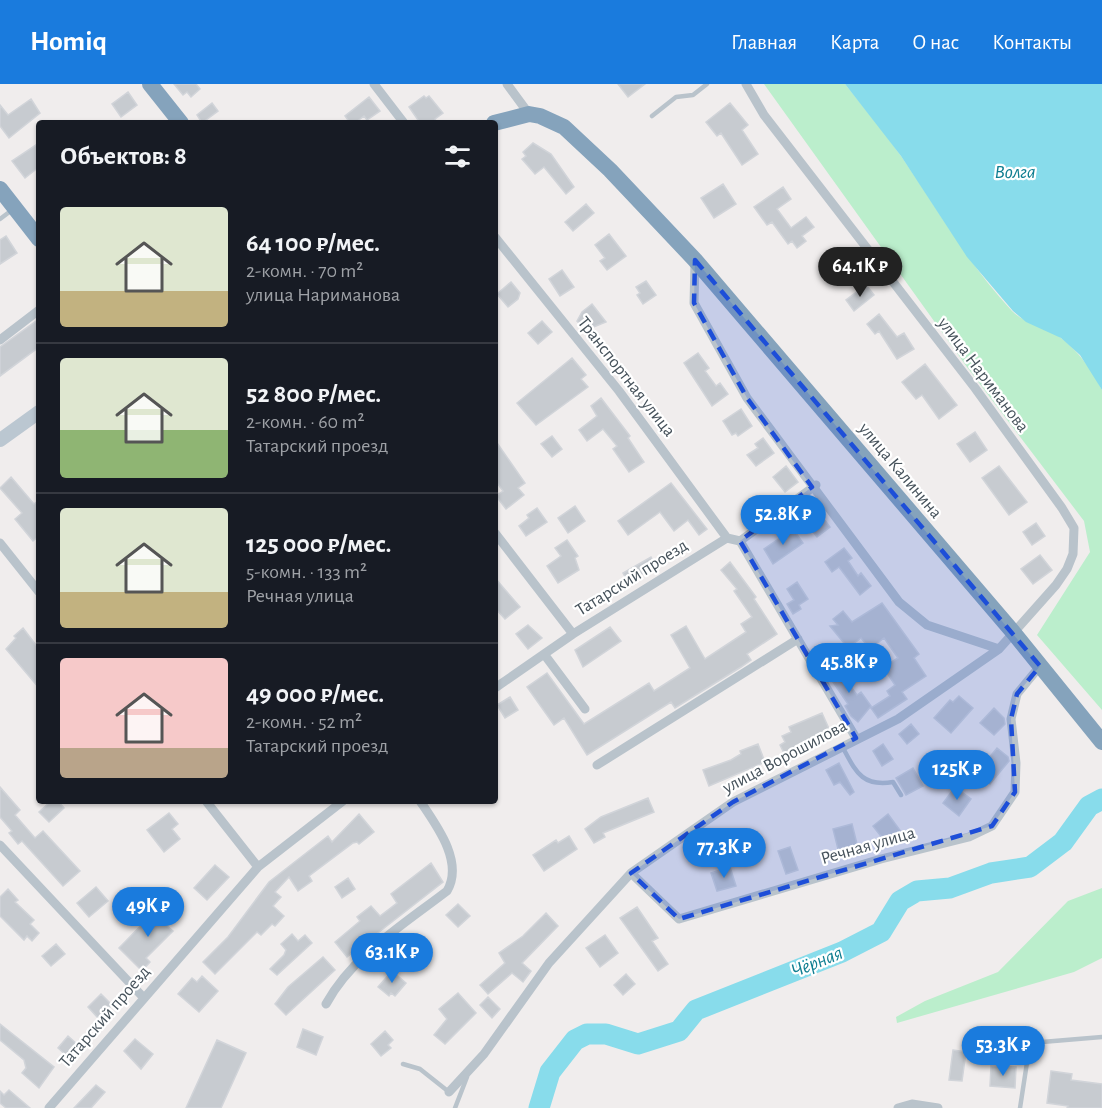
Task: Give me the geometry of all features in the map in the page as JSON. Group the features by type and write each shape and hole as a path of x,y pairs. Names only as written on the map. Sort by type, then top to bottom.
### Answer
{"highway":[{"path":"150,84 179,120"},
{"name":"улица Калинина","path":"499,121 529,114 564,127 584,144 695,260 1013,632 1102,742"},
{"path":"0,189 36,235"}],"main road":[{"path":"0,440 36,414"}],"street":[{"path":"374,84 402,120"},
{"path":"507,84 529,114"},
{"name":"улица Нариманова","path":"746,84 764,115 975,388 1074,528 1073,554 1067,568 1056,585 1013,632"},
{"name":"Транспортная улица","path":"498,241 619,391 727,538"},
{"path":"695,260 694,303 747,398 815,485 898,602 927,625 999,649"},
{"path":"0,340 36,312"},
{"path":"740,541 815,485"},
{"path":"498,537 573,634"},
{"path":"727,538 740,541 856,738"},
{"name":"Татарский проезд","path":"498,686 573,634 727,538"},
{"path":"0,543 36,588"},
{"name":"улица Ворошилова","path":"632,873 733,802 842,745 898,719 999,649 1013,632"},
{"path":"597,765 798,639"},
{"path":"544,654 585,709"},
{"name":"Речная улица","path":"632,873 679,919 881,859 969,837 992,826 1015,792 1016,763 1011,719 1017,694 1040,666"},
{"path":"208,804 258,867"},
{"name":"Татарский проезд","path":"49,1108 258,867 339,804"},
{"path":"326,1004 335,987 355,964 447,891 453,879 454,865 433,819 422,804"},
{"path":"0,845 143,997"},
{"path":"448,1092 484,1054 549,963 632,873"},
{"path":"898,1108 912,1104 938,1108"}],"lane":[{"path":"652,116 676,97 693,95 708,84"},
{"path":"0,219 15,208"},
{"path":"842,745 859,776 879,785 893,782 901,795"},
{"path":"1020,1108 1030,1043 1102,1036"},
{"path":"402,1064 420,1069 448,1092"},
{"path":"454,1108 470,1069"}],"highlighted area":[{"path":"695,260 872,467 1040,666 1017,694 1011,719 1015,792 992,826 679,919 631,873 733,802 856,738 740,541 812,487 747,398 694,303"}],"green space":[{"path":"764,84 845,84 901,156 967,255 996,293 1020,318 1048,330 1065,341 1080,356 1102,390 1102,710 1037,635 1090,552 1084,521 967,367"},
{"path":"1102,888 1102,958 1074,972 897,1023 896,1017 925,1001 998,972 1068,901"}],"water":[{"name":"Волга","path":"845,84 1102,84 1102,390 1080,355 1061,338 1026,322 1013,311 967,257 901,156"}],"building":[{"path":"174,84 196,84 200,89 191,97 187,92 183,95"},
{"path":"618,84 645,84 628,97"},
{"path":"128,92 137,105 121,117 112,104"},
{"path":"424,96 426,98 429,96 443,113 436,120 418,120 409,107"},
{"path":"369,97 380,111 367,120 364,116 359,120 348,120 345,116"},
{"path":"31,99 40,113 9,138 0,126 0,105 8,115"},
{"path":"212,103 218,111 206,120 200,120 197,115"},
{"path":"730,103 748,125 742,130 758,154 742,165 721,133 717,136 706,122"},
{"path":"533,143 551,154 574,187 566,194 544,167 535,174 522,159 526,156 523,152"},
{"path":"36,145 36,169 25,178 12,161"},
{"path":"723,184 736,204 714,218 701,198"},
{"path":"783,187 791,199 777,209 791,228 806,217 814,227 802,236 806,241 797,248 792,241 788,244 772,222 767,225 754,207"},
{"path":"586,204 594,213 573,231 565,222"},
{"path":"609,234 626,256 607,270 600,261 605,258 595,245"},
{"path":"6,236 17,253 0,264 0,240"},
{"path":"562,270 574,287 560,296 549,279"},
{"path":"646,281 656,295 643,304 637,295 640,293 636,287"},
{"path":"511,282 520,293 518,299 508,307 498,293"},
{"path":"866,285 874,295 854,311 846,300"},
{"path":"592,304 606,322 586,330 577,321 582,312"},
{"path":"879,314 897,337 904,333 914,349 897,359 879,331 875,334 867,324"},
{"path":"36,321 36,349 0,376 0,347"},
{"path":"542,321 552,332 538,344 528,333"},
{"path":"698,353 709,368 705,371 716,386 720,383 728,394 712,406 684,363"},
{"path":"572,358 586,375 581,379 588,387 536,425 517,403"},
{"path":"925,364 957,405 939,419 922,395 916,399 902,382"},
{"path":"601,398 630,436 628,438 644,462 629,472 613,449 617,446 603,429 587,441 579,430 597,416 591,406"},
{"path":"741,409 752,426 738,436 736,433 732,435 723,421"},
{"path":"975,432 987,450 970,462 957,444"},
{"path":"552,436 562,449 552,457 541,444"},
{"path":"763,438 774,453 756,466 747,455 758,448 755,444"},
{"path":"498,444 525,483 518,488 524,495 506,509 498,499 498,495 503,491 498,484"},
{"path":"786,466 798,482 785,492 773,477"},
{"path":"999,466 1027,502 1009,515 982,478"},
{"path":"11,477 34,504 36,502 36,538 33,541 15,519 22,513 0,488"},
{"path":"671,483 707,529 699,535 688,520 674,531 660,512 628,535 618,521"},
{"path":"809,499 830,527 817,537 810,528 814,525 800,505"},
{"path":"575,506 585,521 568,533 558,518"},
{"path":"537,508 547,522 526,536 519,526 529,518 527,515"},
{"path":"1036,523 1045,536 1032,545 1023,532"},
{"path":"793,529 803,543 773,564 764,549"},
{"path":"567,540 578,556 575,558 579,570 558,583 547,566 561,556 555,548"},
{"path":"844,548 852,558 848,561 858,576 861,573 871,586 860,595 839,567 832,572 825,562"},
{"path":"1040,555 1052,570 1033,584 1021,569"},
{"path":"651,557 656,566 628,582 623,573"},
{"path":"730,562 756,597 754,599 777,634 747,654 751,660 741,667 675,708 671,702 587,755 564,718 554,725 527,687 547,673 584,724 649,683 654,691 690,668 671,635 686,626 705,659 746,632 741,624 752,617 734,591 737,589 721,570"},
{"path":"498,581 520,607 505,619 498,611"},
{"path":"797,582 808,599 799,605 801,609 793,614 787,604 794,600 787,589"},
{"path":"882,603 919,654 914,658 926,676 902,692 907,699 878,718 871,708 890,696 887,691 895,685 883,667 898,658 884,638 870,649 861,638 848,648 830,626 838,625 833,619 843,611 852,622"},
{"path":"528,625 542,638 528,649 516,634"},
{"path":"610,627 621,641 583,667 575,650"},
{"path":"23,628 36,645 36,684 6,649 16,638 14,636"},
{"path":"833,663 857,695 861,692 871,706 858,722 851,716 845,706 848,704 824,669"},
{"path":"959,696 973,708 951,733 934,718 950,700 953,702"},
{"path":"510,697 518,710 505,718 498,704"},
{"path":"994,708 1004,718 1005,724 994,735 980,723"},
{"path":"822,713 830,731 784,753 780,745 785,742 782,736 791,732 789,727"},
{"path":"911,724 919,734 907,744 899,734"},
{"path":"758,744 765,762 709,786 703,770 731,760 741,754 740,751"},
{"path":"883,744 893,759 882,766 873,751"},
{"path":"997,748 1008,757 1009,761 990,784 958,760 965,751 983,765"},
{"path":"839,763 854,792 850,795 840,782 834,785 826,770"},
{"path":"913,768 923,786 906,795 896,778"},
{"path":"0,787 20,810 15,815 35,838 43,831 80,871 63,886 22,841 18,844 9,833 12,831 0,817"},
{"path":"955,787 971,799 959,816 943,803"},
{"path":"648,798 654,812 603,833 605,837 594,843 585,829 601,817"},
{"path":"48,804 61,804 64,808 49,822 39,812"},
{"path":"169,813 178,824 172,829 180,839 164,852 147,830"},
{"path":"359,814 374,832 359,844 353,843 309,876 312,881 298,891 289,877 275,892 281,897 273,906 284,916 275,926 272,924 261,935 257,932 215,974 203,962 228,937 269,882 328,836 332,842"},
{"path":"888,814 902,833 887,844 873,826"},
{"path":"852,824 858,848 839,853 833,829"},
{"path":"569,836 577,849 544,871 533,855 556,840 558,843"},
{"path":"790,847 798,870 786,874 778,851"},
{"path":"431,863 443,882 347,957 335,942 360,921 357,917 371,906 380,916 397,903 391,894"},
{"path":"215,865 229,877 207,900 194,888"},
{"path":"730,867 736,886 717,891 711,873"},
{"path":"348,878 355,889 342,898 335,887"},
{"path":"96,887 108,901 89,917 77,903"},
{"path":"8,889 18,900 15,902 34,920 30,924 39,933 32,941 27,936 24,940 0,916 0,897"},
{"path":"458,904 470,916 458,927 446,915"},
{"path":"161,905 173,918 166,925 173,931 146,958 150,962 142,971 119,948"},
{"path":"637,907 658,938 652,941 668,964 658,971 620,918"},
{"path":"546,913 558,926 522,963 531,971 523,982 512,973 488,994 480,985 505,963 499,953 523,936"},
{"path":"292,934 298,941 305,935 312,943 277,975 270,969 284,955 286,950 281,944"},
{"path":"605,935 618,953 600,967 586,948"},
{"path":"56,944 65,954 51,966 42,956"},
{"path":"418,944 430,956 419,967 407,956"},
{"path":"323,957 335,970 286,1015 275,1004 288,987"},
{"path":"392,971 406,983 395,996 391,993 389,996 378,987"},
{"path":"626,974 635,984 623,995 614,985"},
{"path":"202,976 218,991 199,1012 178,994 192,978 197,982"},
{"path":"458,993 476,1013 445,1044 434,1035 447,1019 439,1009"},
{"path":"101,994 112,1005 98,1018 88,1007"},
{"path":"488,997 500,1009 492,1018 480,1005"},
{"path":"0,1024 54,1067 39,1088 22,1073 26,1068 24,1060 0,1040"},
{"path":"303,1029 323,1037 316,1055 297,1047"},
{"path":"385,1031 393,1040 388,1045 391,1048 381,1056 371,1044"},
{"path":"68,1036 77,1044 67,1056 58,1048"},
{"path":"135,1039 153,1054 141,1069 124,1051"},
{"path":"217,1040 246,1053 221,1108 186,1108"},
{"path":"953,1050 966,1052 962,1081 949,1080"},
{"path":"991,1066 1016,1067 1015,1088 990,1086"},
{"path":"1051,1071 1072,1074 1071,1080 1102,1084 1102,1108 1067,1108 1068,1106 1047,1103"},
{"path":"96,1085 105,1092 91,1108 74,1108"},
{"path":"9,1090 30,1108 6,1108 0,1103 0,1091 4,1095"}],"waterway":[{"name":"Чёрная","path":"539,1108 550,1072 575,1040 587,1034 606,1034 638,1044 679,1031 696,1010 842,952 881,932 900,901 917,891 950,888 991,873 1030,867 1063,842 1089,806 1102,799"}]}
